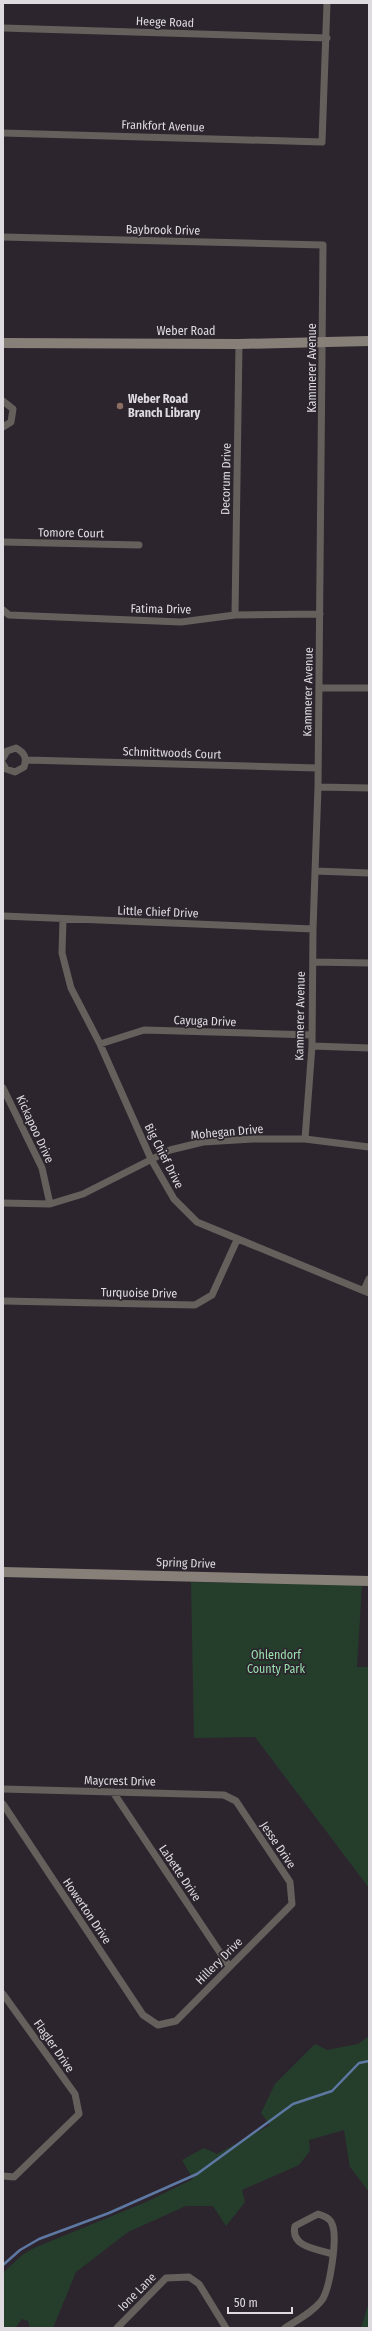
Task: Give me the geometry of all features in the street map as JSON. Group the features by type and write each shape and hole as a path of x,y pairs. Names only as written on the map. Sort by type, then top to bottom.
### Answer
{"main road":[{"name":"Weber Road","path":"3,343 239,344 369,341"},
{"name":"Spring Drive","path":"3,1572 369,1580"}],"street":[{"path":"327,3 327,38"},
{"name":"Heege Road","path":"3,28 327,38"},
{"name":"Frankfort Avenue","path":"3,133 322,142 327,38"},
{"name":"Baybrook Drive","path":"3,237 323,244"},
{"name":"Kammerer Avenue","path":"304,1139 312,1046 312,929 318,787 317,768 320,688 324,341 323,244"},
{"name":"Decorum Drive","path":"235,615 239,344"},
{"path":"3,401 6,401 13,409 11,422 3,426"},
{"name":"Tomore Court","path":"3,542 139,545"},
{"name":"Fatima Drive","path":"3,610 9,615 180,622 235,615 320,614"},
{"path":"320,688 369,688"},
{"path":"3,758 7,751 16,748 23,752 27,760 24,767 16,772 6,769 3,764"},
{"name":"Schmittwoods Court","path":"27,760 317,768"},
{"path":"318,787 369,788"},
{"path":"315,871 369,873"},
{"name":"Little Chief Drive","path":"3,916 63,920 312,929"},
{"name":"Big Chief Drive","path":"63,920 62,953 71,988 100,1044 152,1159 174,1199 197,1222 237,1240 367,1291"},
{"path":"313,962 369,964"},
{"name":"Cayuga Drive","path":"100,1044 144,1030 312,1034"},
{"path":"312,1046 369,1048"},
{"name":"Kickapoo Drive","path":"3,1088 42,1168 50,1204"},
{"name":"Mohegan Drive","path":"3,1203 50,1204 83,1194 110,1182 170,1150 203,1142 253,1138 304,1139 369,1147"},
{"name":"Turquoise Drive","path":"3,1301 195,1305 212,1295 237,1240"},
{"path":"367,1291 369,1279"},
{"name":"Maycrest Drive","path":"3,1790 224,1795 236,1801"},
{"name":"Labette Drive","path":"113,1792 229,1966"},
{"name":"Jesse Drive","path":"236,1801 290,1882 292,1904"},
{"name":"Howerton Drive","path":"3,1804 143,2015 158,2025"},
{"name":"Hillery Drive","path":"158,2025 176,2021 292,1904"},
{"name":"Flagler Drive","path":"3,1994 75,2094 79,2114 14,2177 3,2176"},
{"path":"285,2328 310,2311 322,2300 329,2284 332,2254 333,2225 327,2217 318,2214 295,2226 294,2232 296,2240 301,2244 332,2254"},
{"name":"Ione Lane","path":"117,2328 166,2278 189,2277 198,2284 226,2328"}],"green space":[{"name":"Ohlendorf County Park","path":"191,1582 362,1585 357,1667 369,1667 369,1888 255,1737 194,1738"},
{"path":"369,2036 369,2192 350,2167 344,2130 309,2140 310,2151 299,2165 242,2190 245,2202 226,2226 213,2206 186,2206 128,2232 76,2272 53,2328 30,2328 28,2321 22,2319 15,2328 3,2328 3,2273 22,2255 34,2248 146,2202 193,2179 182,2160 204,2148 217,2154 270,2125 261,2113 275,2084 315,2044 327,2050 358,2044"},
{"path":"369,2302 369,2328 361,2328"}],"waterway":[{"path":"3,2265 20,2250 39,2239 109,2213 197,2174 293,2104 332,2091 359,2063 369,2061"}],"place":[{"name":"Weber Road Branch Library","path":"120,406"}]}
